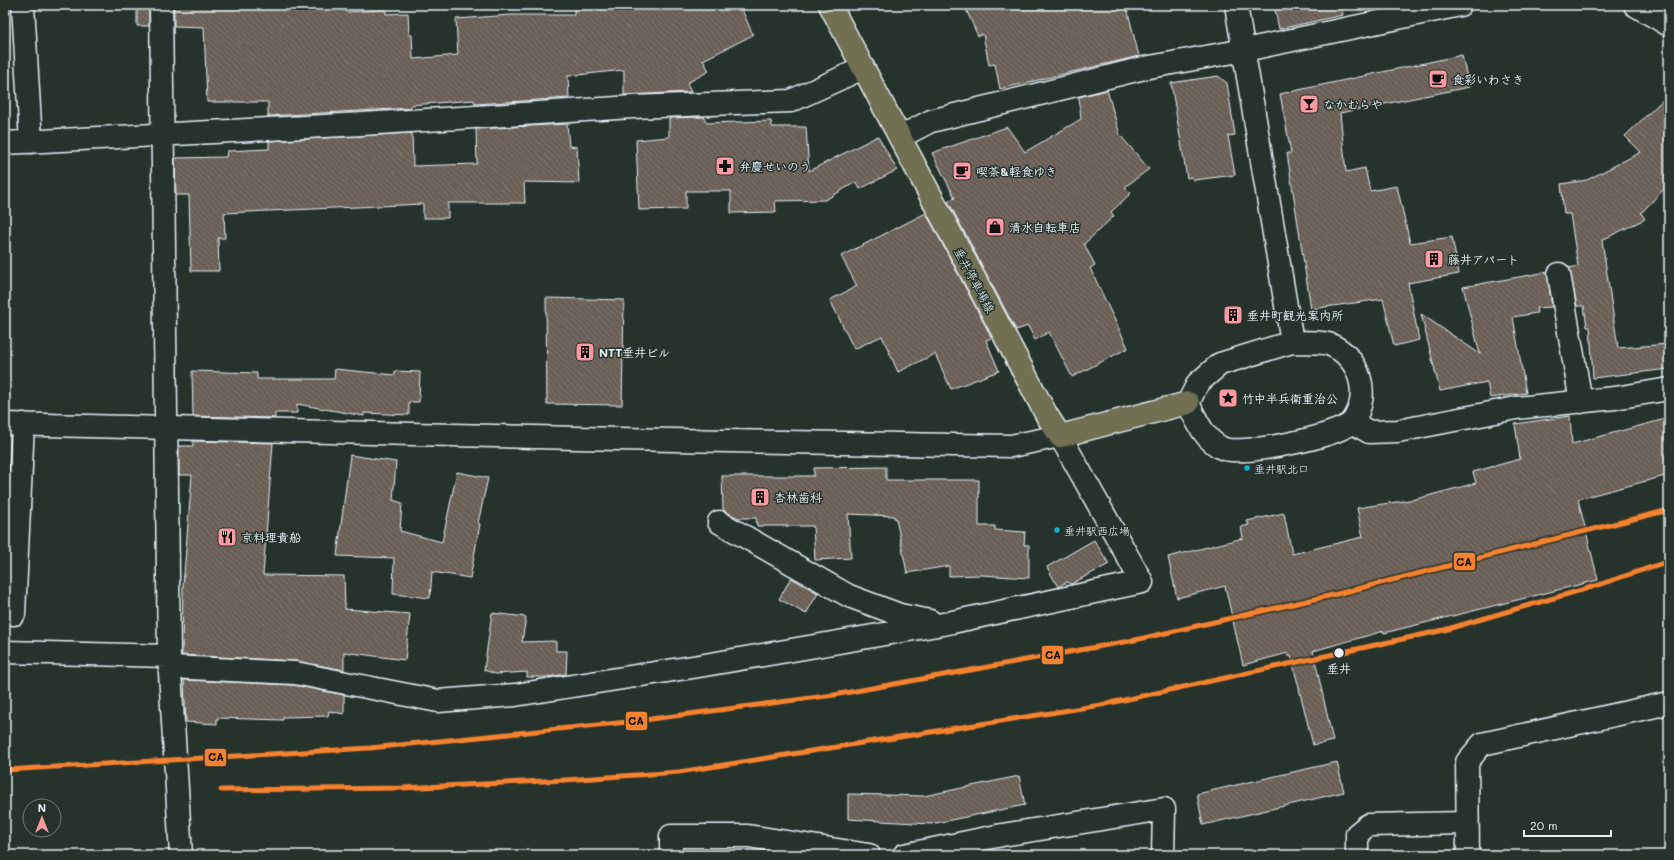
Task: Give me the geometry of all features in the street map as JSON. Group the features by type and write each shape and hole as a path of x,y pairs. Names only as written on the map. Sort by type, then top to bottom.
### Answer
{"main road":[{"name":"垂井停車場線","path":"830,5 1043,407 1060,436"},
{"path":"1060,436 1188,403"}],"street":[{"path":"23,5 32,142"},
{"path":"161,5 161,135 169,662 181,855"},
{"path":"1236,5 1245,50 1292,342"},
{"path":"900,138 931,121 1144,68 1245,50 1460,5"},
{"path":"1635,5 1669,25"},
{"path":"5,143 633,107 792,101 863,68"},
{"path":"1559,274 1582,402"},
{"path":"1292,342 1330,344 1349,356 1360,375 1362,401 1352,422 1322,436 1249,451 1222,448 1202,431 1188,403 1198,383 1220,364 1292,342"},
{"path":"1352,422 1369,432 1398,431 1516,408 1582,402 1669,389"},
{"path":"5,652 169,662 295,673 438,701 515,695 699,666 943,624 1142,582 1060,436 1011,446 165,429 14,424 14,614"},
{"path":"719,522 849,596 900,615 943,624"},
{"path":"1468,855 1467,762 1482,744 1669,703"},
{"path":"904,855 1002,835 1164,809 1163,855"},
{"path":"1357,855 1357,834 1368,825 1467,823"},
{"path":"670,855 671,836 748,836 869,855"}],"building":[{"path":"137,5 149,5 149,26 137,26"},
{"path":"174,5 346,5 346,12 386,10 386,14 408,13 409,35 412,35 413,59 458,55 456,19 511,15 574,15 574,5 740,5 753,35 703,60 709,71 687,83 691,92 624,95 624,70 568,76 569,98 475,104 474,100 411,105 411,108 268,116 268,102 207,102 204,27 174,26"},
{"path":"964,5 1126,5 1139,56 1000,89 995,64 989,65 983,34 978,36"},
{"path":"1274,5 1342,5 1343,15 1279,29"},
{"path":"1462,55 1469,87 1340,113 1346,172 1365,168 1370,191 1397,186 1410,243 1452,237 1459,274 1408,283 1419,340 1394,346 1383,299 1311,309 1287,153 1291,153 1280,94"},
{"path":"1218,76 1227,83 1235,135 1228,136 1235,175 1194,180 1192,177 1187,178 1171,83"},
{"path":"1107,90 1120,135 1149,169 1125,187 1131,193 1111,212 1114,216 1084,244 1095,265 1090,268 1128,348 1072,377 1049,332 1035,340 1028,326 1016,330 948,201 955,198 932,153 1007,127 1025,152 1081,119 1079,97"},
{"path":"1669,94 1669,184 1641,213 1645,219 1602,240 1618,348 1669,344 1669,369 1593,378 1590,327 1587,327 1584,306 1577,306 1569,268 1578,266 1570,214 1564,214 1561,184 1587,180 1641,152 1625,136"},
{"path":"704,117 707,123 771,121 772,127 806,127 809,171 878,136 897,170 860,189 856,182 825,200 775,201 776,212 731,213 731,191 686,191 686,209 639,210 636,140 669,137 669,118"},
{"path":"567,124 569,146 577,147 579,183 524,182 525,203 448,203 448,218 423,218 423,204 224,213 225,238 218,238 219,271 191,271 189,195 176,195 175,158 226,157 227,151 269,149 269,141 412,133 413,166 477,164 476,129"},
{"path":"926,213 992,338 986,340 999,371 951,389 935,354 898,372 882,336 854,349 830,300 857,286 841,256"},
{"path":"1547,272 1552,307 1536,308 1537,313 1513,317 1526,393 1490,398 1487,382 1440,391 1421,314 1480,354 1463,287"},
{"name":"NTT垂井ビル","path":"546,298 624,300 622,405 547,404"},
{"path":"335,369 395,375 395,371 420,372 419,402 409,402 409,415 364,413 364,416 297,404 297,413 275,413 275,418 193,416 192,371 257,373 257,379 334,379"},
{"path":"1570,416 1572,444 1669,418 1669,475 1578,499 1598,580 1384,633 1384,631 1313,651 1333,741 1313,745 1291,656 1288,656 1288,653 1243,665 1225,586 1177,598 1168,557 1243,538 1241,527 1249,525 1247,521 1284,513 1292,554 1363,537 1357,508 1416,499 1476,483 1473,472 1520,459 1515,424"},
{"path":"193,441 273,443 263,575 344,576 345,609 410,614 405,660 344,652 344,670 296,661 182,655 183,586 192,475 179,475 179,446 193,446"},
{"path":"350,455 396,462 393,500 402,503 400,531 442,542 457,472 488,478 478,523 480,524 470,578 432,572 430,598 393,594 394,558 337,556"},
{"path":"886,467 886,480 979,480 979,526 995,526 995,530 1025,532 1024,545 1029,545 1029,578 981,575 949,576 949,566 907,573 896,518 894,518 894,516 848,514 851,558 815,560 813,526 757,526 756,518 738,518 723,510 722,476 814,476 814,468"},
{"path":"1094,540 1109,564 1071,584 1067,582 1058,587 1047,567"},
{"path":"791,578 818,593 806,614 779,599"},
{"path":"492,613 526,617 522,642 556,641 556,651 567,651 566,674 547,677 527,677 527,672 496,674 484,670"},
{"path":"184,680 293,685 344,695 344,714 329,711 328,716 283,717 283,720 217,718 217,724 186,722"},
{"path":"1337,762 1344,792 1203,825 1197,794"},
{"path":"1019,776 1025,805 931,824 848,819 848,794 924,796"}],"transit line":[{"name":"CA","path":"5,770 370,748 628,722 834,695 1135,640 1337,594 1669,510"},
{"name":"CA","path":"221,790 402,788 565,780 679,772 1101,705 1444,630 1592,587 1669,561"}],"place":[{"name":"食彩いわさき","path":"1438,79"},
{"name":"なかむらや","path":"1309,104"},
{"name":"弁慶せいのう","path":"725,166"},
{"name":"喫茶&軽食ゆき","path":"962,171"},
{"name":"清水自転車店","path":"995,227"},
{"name":"藤井アパート","path":"1434,259"},
{"name":"垂井町観光案内所","path":"1233,315"},
{"name":"NTT垂井ビル","path":"585,352"},
{"name":"竹中半兵衛重治公","path":"1228,398"},
{"name":"垂井駅北口","path":"1247,468"},
{"name":"杏林歯科","path":"760,497"},
{"name":"垂井駅西広場","path":"1057,530"},
{"name":"京料理貴船","path":"227,537"},
{"name":"垂井","path":"1339,653"}]}
